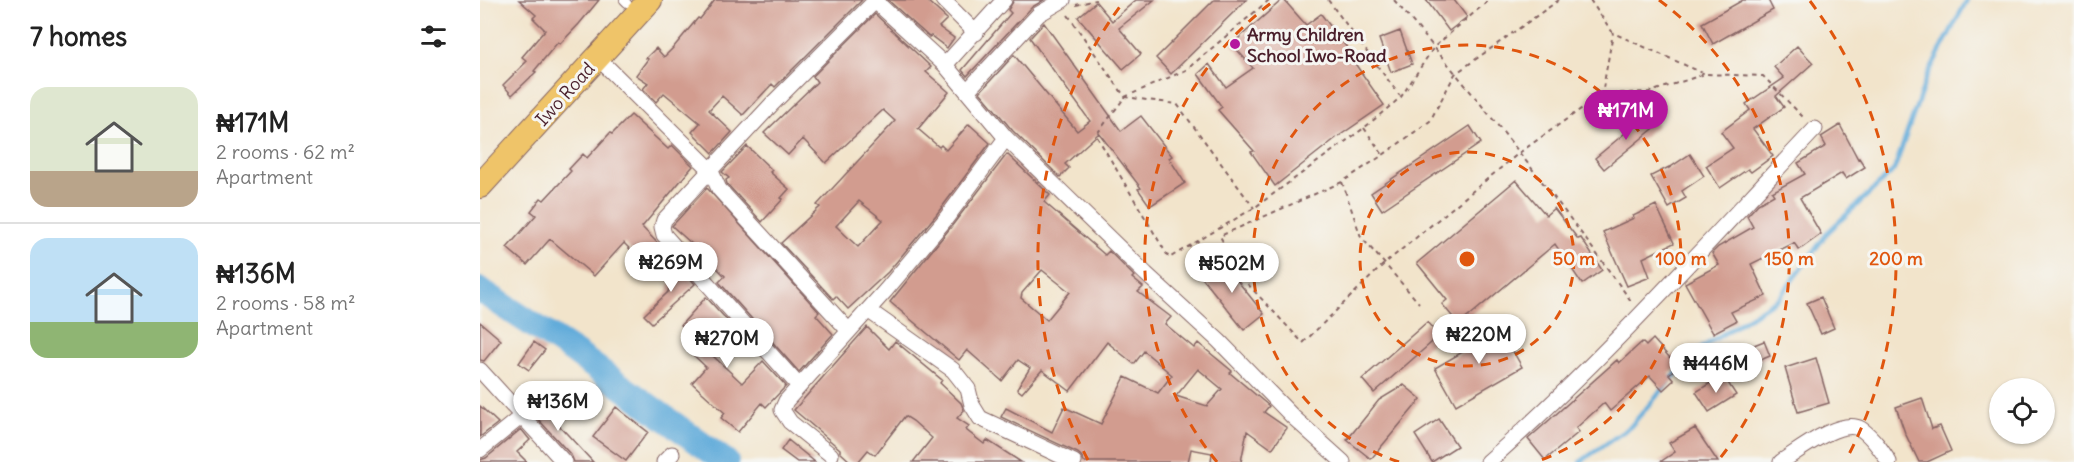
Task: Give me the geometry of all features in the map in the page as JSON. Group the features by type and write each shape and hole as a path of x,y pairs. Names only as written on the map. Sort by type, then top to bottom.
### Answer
{"highway":[{"name":"Iwo Road","path":"480,186 598,58 633,1"},
{"name":"Iwo Road","path":"480,166 633,1"}],"street":[{"path":"943,0 976,33"},
{"path":"945,65 1004,0"},
{"path":"799,386 664,235 662,227 664,220 710,168 874,1 945,65 1006,138 1146,274 1219,341 1293,417 1343,462"},
{"path":"967,91 1040,14 1067,5"},
{"path":"598,58 710,168 719,189 849,331"},
{"path":"1488,462 1606,352 1640,313 1815,129"},
{"path":"831,455 790,422 782,410 786,401 944,221 1006,138"},
{"path":"868,310 953,370 968,389 972,405 980,418 1074,462"},
{"path":"480,370 564,462"},
{"path":"480,450 523,415"},
{"path":"1781,462 1835,429 1848,426 1861,429 1877,444 1889,462"}],"path":[{"path":"1096,0 1067,5 1125,98"},
{"path":"1269,0 1186,70 1125,98 1096,135 1169,258 1254,208 1364,128 1401,97 1434,47 1489,0"},
{"path":"1328,0 1401,97"},
{"path":"1394,0 1581,231 1640,313"},
{"path":"1559,0 1455,74 1430,120 1383,155 1342,182 1220,236 1242,278 1303,343 1384,264 1519,153 1602,94 1650,93 1705,74 1763,76 1815,129"},
{"path":"1590,0 1613,33 1705,74"},
{"path":"1602,94 1613,33"},
{"path":"1125,98 1177,104 1254,208"},
{"path":"1364,128 1383,155"},
{"path":"1342,182 1361,237 1419,303"}],"building":[{"path":"519,0 599,0 560,44 558,42 534,71 536,72 512,95 503,85 527,61 522,57 545,30 533,18 536,15"},
{"path":"715,0 862,0 775,87 772,84 743,115 722,96 709,110 732,132 713,153 692,132 700,123 664,93 656,102 643,89 648,83 636,75 648,59 646,58 656,48 664,57"},
{"path":"888,0 926,0 947,19 939,27 954,38 947,48 931,36 929,37"},
{"path":"1014,0 1044,0 1032,7 967,76 962,70 1011,13 1008,10"},
{"path":"1136,0 1154,0 1119,28 1141,54 1123,69 1078,17 1096,2 1112,21"},
{"path":"1214,0 1246,0 1171,74 1156,58"},
{"path":"1282,0 1306,25 1321,14 1351,53 1349,55 1384,105 1336,138 1275,186 1251,152 1254,151 1218,110 1222,107 1198,74 1209,64 1226,87 1253,68 1232,44"},
{"path":"1426,0 1454,0 1467,17 1449,31"},
{"path":"1743,0 1768,0 1773,10 1713,44 1702,23"},
{"path":"875,14 931,67 926,72 949,92 918,129 939,147 941,145 946,150 969,124 990,143 936,215 888,272 848,309 836,296 833,299 781,243 820,207 817,205 895,121 883,110 826,163 803,139 788,155 764,133 817,82 813,76","holes":["859,201 883,220 858,247 836,226"]},
{"path":"1044,23 1121,131 1141,116 1172,156 1169,158 1185,183 1150,206 1138,189 1141,188 1099,133 1065,164 1069,168 1060,177 1013,131 980,92 1014,55 1077,131 1090,121 1030,38"},
{"path":"1400,31 1412,64 1391,72 1379,39"},
{"path":"1797,46 1813,63 1776,96 1784,107 1753,129 1773,156 1751,172 1748,169 1720,188 1706,166 1733,148 1721,132 1750,110 1746,104 1784,78 1774,67"},
{"path":"1648,114 1658,125 1604,169 1595,158"},
{"path":"631,115 668,149 672,145 693,166 642,227 667,253 650,270 624,243 594,276 550,239 527,265 507,248 536,215 531,211 541,198 544,200 571,171 569,169 583,154 587,158 610,133 612,134"},
{"path":"1840,125 1858,159 1865,167 1846,179 1842,173 1800,198 1821,234 1799,250 1794,243 1751,264 1766,296 1731,312 1736,321 1713,333 1685,283 1719,265 1712,253 1718,247 1753,227 1747,216 1758,204 1774,195 1772,192 1805,174 1798,163 1826,146 1821,137"},
{"path":"1470,126 1481,143 1382,210 1371,193"},
{"path":"747,146 789,189 762,222 727,184 726,180 729,178 722,172"},
{"path":"1007,154 1050,195 1044,202 1105,255 1109,251 1134,276 1132,278 1143,287 1138,292 1171,317 1165,324 1194,348 1198,343 1232,371 1230,373 1269,406 1264,412 1287,428 1272,449 1247,431 1241,462 1211,462 1212,453 1191,449 1188,462 1084,462 1078,453 1001,417 1006,408 1052,432 1064,407 1101,424 1125,377 1158,393 1172,375 1144,351 1134,364 1107,342 1070,391 1042,370 1022,393 1017,389 1030,368 1018,360 1002,381 967,350 959,360 890,302","holes":["1042,270 1070,292 1047,320 1021,298 1022,293","1198,369 1222,389 1207,406 1176,396"]},
{"path":"1690,154 1704,176 1682,191 1686,198 1669,208 1651,176 1669,168"},
{"path":"1516,180 1546,215 1554,208 1578,239 1581,238 1602,270 1582,284 1555,244 1462,322 1457,322 1442,304 1447,300 1417,263"},
{"path":"707,188 819,312 816,315 833,334 799,372 719,282 725,276 715,266 709,271 688,248 692,244 672,226"},
{"path":"1656,205 1674,243 1643,258 1650,277 1627,286 1603,232"},
{"path":"1220,259 1264,314 1244,330 1200,275"},
{"path":"675,262 695,284 652,323 644,315 668,292"},
{"path":"706,297 737,331 713,356 742,383 763,361 786,386 766,407 762,403 738,432 721,418 725,413 692,383 706,367 685,347 694,337 681,325"},
{"path":"1821,297 1834,328 1821,334 1807,303"},
{"path":"1495,320 1522,367 1456,405 1435,368 1485,339 1479,329"},
{"path":"480,322 501,340 484,361 480,360"},
{"path":"1427,322 1439,336 1374,393 1362,379"},
{"path":"867,327 889,349 895,341 942,380 940,383 961,403 964,410 957,418 969,426 966,430 984,444 987,440 1021,462 913,462 932,438 905,416 875,455 868,450 858,462 851,462 840,452 840,449 794,410"},
{"path":"1653,339 1670,358 1674,355 1682,363 1669,374 1674,380 1663,390 1650,376 1610,411 1604,403 1576,428 1579,432 1545,460 1528,439 1617,360 1619,363 1642,342 1646,346"},
{"path":"1764,341 1770,356 1751,364 1744,349"},
{"path":"534,342 545,350 529,370 519,363"},
{"path":"1816,358 1829,403 1798,412 1785,368"},
{"path":"1723,375 1736,395 1709,412 1696,392"},
{"path":"1404,385 1421,399 1371,459 1347,440 1379,400"},
{"path":"534,398 593,462 574,462 571,455 526,406"},
{"path":"1922,398 1932,429 1940,426 1951,451 1927,462 1919,462 1896,407"},
{"path":"480,406 498,423 480,437"},
{"path":"616,407 648,432 626,461 593,437"},
{"path":"1439,419 1457,446 1432,462 1415,435"},
{"path":"1695,428 1718,462 1660,462 1675,452 1669,443"},
{"path":"521,429 530,440 517,452 527,462 480,462 480,460 486,458"},
{"path":"788,440 815,462 797,462 781,450"}],"waterway":[{"path":"1580,462 1630,427 1695,352 1779,298 1828,232 1894,170 1927,76 1967,0"},
{"path":"480,290 574,352 726,462"}],"place":[{"name":"Army Children School Iwo-Road","path":"1235,44"}]}
